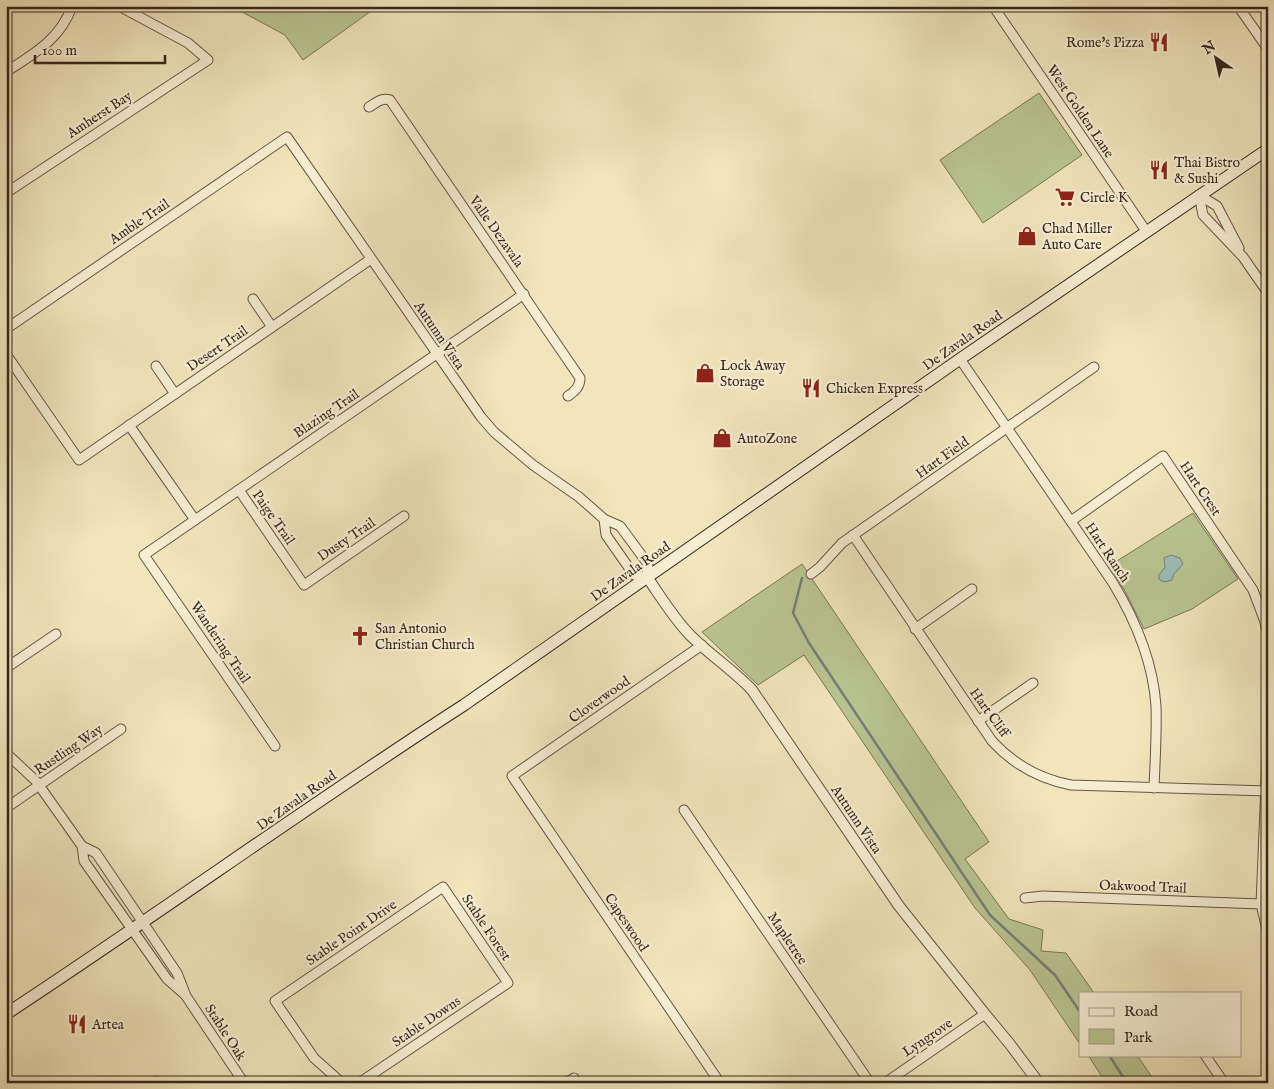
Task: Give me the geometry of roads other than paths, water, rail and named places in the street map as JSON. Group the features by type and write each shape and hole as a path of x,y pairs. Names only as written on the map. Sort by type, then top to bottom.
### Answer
{"main road":[{"name":"De Zavala Road","path":"6,1014 464,705 960,359 1268,149"}],"street":[{"path":"6,72 45,45 60,31 72,6"},
{"name":"Amherst Bay","path":"6,193 208,60 188,43 119,6"},
{"name":"West Golden Lane","path":"993,6 1146,231"},
{"path":"1238,6 1268,49"},
{"name":"Valle Dezavala","path":"369,107 380,100 386,98 390,100 524,294 580,378 580,384 568,396"},
{"name":"Autumn Vista","path":"287,137 469,402 494,432 533,465 579,497 604,519 620,526 648,564 647,577 682,626 738,675 752,690 899,906 1010,1043 1039,1083"},
{"name":"Amble Trail","path":"6,329 287,137"},
{"path":"1198,195 1203,215 1244,257"},
{"path":"1198,195 1217,206 1244,257 1268,293"},
{"name":"Desert Trail","path":"6,354 79,460 371,259"},
{"name":"Blazing Trail","path":"144,555 524,294"},
{"path":"253,299 272,327"},
{"name":"Hart Ranch","path":"960,359 1071,521 1127,606 1138,629 1152,679 1156,705 1154,788"},
{"path":"156,366 175,394"},
{"name":"Hart Field","path":"811,574 820,567 835,549 1094,367"},
{"path":"129,425 195,520"},
{"name":"Hart Crest","path":"1071,521 1163,456 1252,590 1264,618 1268,634"},
{"name":"Paige Trail","path":"239,490 304,585"},
{"name":"Dusty Trail","path":"304,585 404,516"},
{"name":"Autumn Vista","path":"604,519 606,536 634,575 647,577"},
{"name":"Hart Cliff","path":"853,536 992,741 1011,759 1028,770 1046,778 1071,785 1267,791"},
{"name":"Wandering Trail","path":"144,555 275,746"},
{"path":"915,629 972,589"},
{"path":"6,668 56,634"},
{"name":"Cloverwood","path":"512,776 702,645"},
{"path":"978,722 1033,683"},
{"name":"Rustling Way","path":"6,808 121,729"},
{"path":"1268,735 1261,904 1268,934"},
{"path":"6,753 39,785 82,846"},
{"name":"Capeswood","path":"512,776 720,1083"},
{"name":"Mapletree","path":"684,810 870,1083"},
{"name":"Stable Oak","path":"82,846 96,853 144,922 177,973 186,996 244,1083"},
{"name":"Stable Oak","path":"82,846 84,861 167,979 186,996"},
{"name":"Stable Forest","path":"444,887 508,983"},
{"name":"Stable Point Drive","path":"342,1083 314,1058 275,1001 444,887"},
{"name":"Oakwood Trail","path":"1025,898 1043,896 1261,904"},
{"name":"Stable Downs","path":"359,1083 508,983"},
{"name":"Lyngrove","path":"885,1083 985,1014"},
{"path":"1206,1056 1224,1083"}],"water":[{"path":"1171,555 1180,558 1183,564 1174,574 1172,580 1164,582 1159,579 1159,575 1165,567 1164,558"}],"waterway":[{"path":"802,578 793,613 809,643 990,915 1055,975 1079,1011"},
{"path":"1110,1056 1127,1083"}],"place":[{"name":"Rome's Pizza","path":"1159,42"},
{"name":"Thai Bistro & Sushi","path":"1159,170"},
{"name":"Circle K","path":"1065,197"},
{"name":"Chad Miller Auto Care","path":"1027,236"},
{"name":"Lock Away Storage","path":"705,373"},
{"name":"Chicken Express","path":"811,388"},
{"name":"AutoZone","path":"722,438"},
{"name":"San Antonio Christian Church","path":"360,636"},
{"name":"Artea","path":"77,1024"}]}
